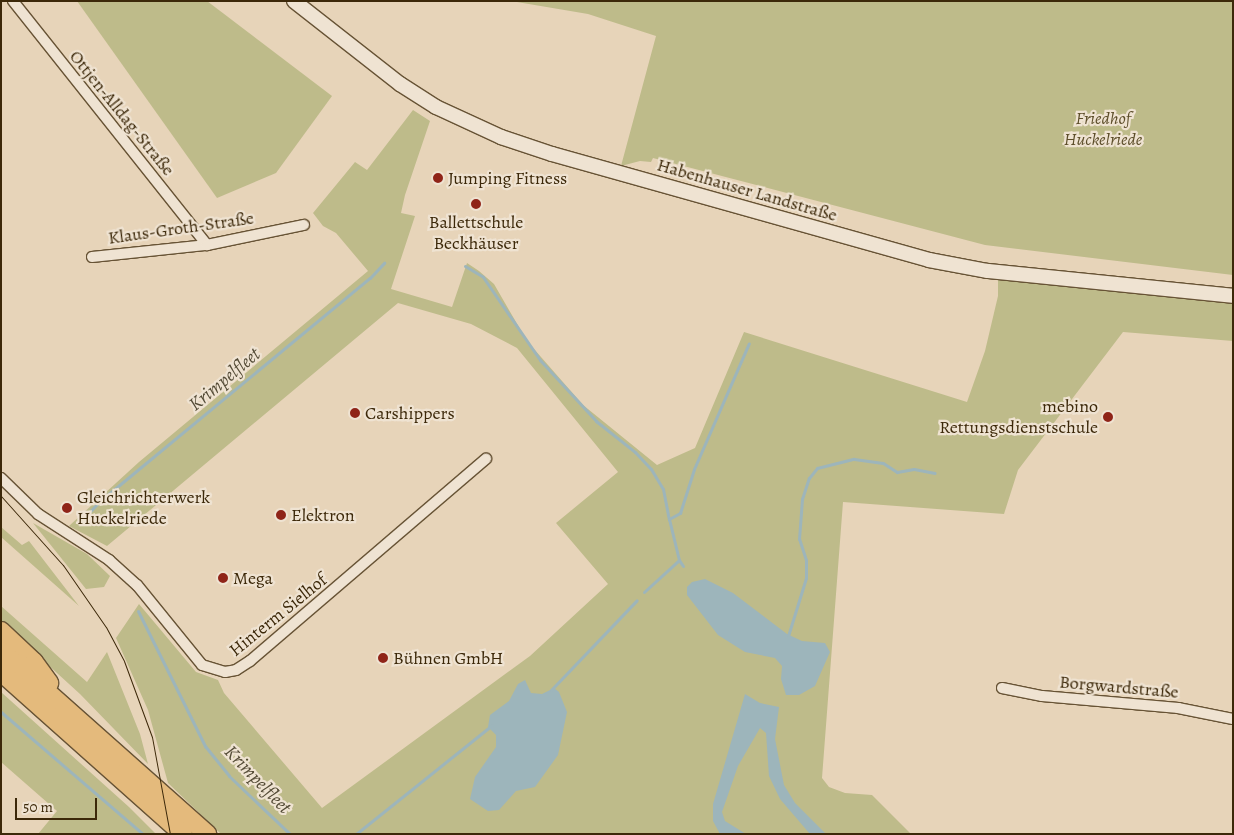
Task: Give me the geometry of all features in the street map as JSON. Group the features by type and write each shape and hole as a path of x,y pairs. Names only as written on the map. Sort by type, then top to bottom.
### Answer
{"highway":[{"path":"1,631 34,662 68,710"},
{"path":"1,651 206,834"},
{"path":"1,672 183,834"},
{"path":"1,676 19,688"}],"street":[{"name":"Ottjen-Alldag-Straße","path":"13,1 207,245"},
{"name":"Habenhauser Landstraße","path":"294,1 400,84 436,107 501,137 552,154 929,260 988,271 1233,296"},
{"name":"Klaus-Groth-Straße","path":"92,257 207,245 304,225"},
{"name":"Hinterm Sielhof","path":"1,478 38,514 104,556 137,585 202,665 225,672 236,670 250,661 486,459"},
{"name":"Borgwardstraße","path":"1002,688 1042,696 1178,708 1233,719"}],"green space":[{"path":"77,1 207,1 332,96 276,173 217,198"},
{"name":"Friedhof Huckelriede","path":"511,1 1233,1 1233,275 985,245 653,158 651,162 640,161 621,166 656,36 588,14"},
{"path":"413,110 430,121 405,195 401,213 415,216 391,289 452,307 467,263 494,284 527,341 583,405 657,465 695,448 744,332 967,402 985,351 998,296 998,277 1233,302 1233,341 1123,332 1018,470 1004,514 843,502 822,778 829,787 845,793 872,795 911,834 221,834 168,783 148,710 116,638 139,604 196,672 218,680 224,693 322,808 530,656 608,584 556,523 618,472 517,348 471,324 398,303 107,546 69,526 139,462 368,271 336,233 323,226 313,213 355,162 367,170"},
{"path":"33,523 87,554 110,576 104,587 86,589"},
{"path":"1,527 22,545 29,541 79,606 1,537"},
{"path":"1,606 87,682 107,652 140,734 148,764 80,694 1,622"},
{"path":"1,692 129,807 156,834 38,834 57,811 1,762"}],"water":[{"path":"705,579 733,593 787,634 802,641 825,643 830,652 815,686 799,695 786,695 781,679 782,666 775,658 745,652 718,635 687,595 687,587 692,582"},
{"path":"525,680 531,693 542,694 554,688 559,692 567,712 558,755 535,787 516,791 499,810 488,811 470,799 475,777 496,747 496,735 488,727 490,715 509,701 518,684"},
{"path":"745,694 760,703 779,707 775,739 784,785 795,803 826,834 810,834 780,799 769,776 766,733 760,728 738,766 722,812 725,821 746,834 720,834 713,821 713,804"}],"waterway":[{"name":"Krimpelfleet","path":"83,519 100,501 370,278 384,263"},
{"name":"Krimpelfleet","path":"465,266 483,277 540,360 596,421 635,452 651,469 663,489 669,519"},
{"path":"683,566 679,560 669,519 680,513 694,469 749,343"},
{"path":"788,636 806,578 806,560 799,539 802,499 809,478 817,468 854,459 883,463 897,472 914,469 935,473"},
{"path":"644,592 679,560"},
{"path":"551,690 637,600"},
{"name":"Krimpelfleet","path":"138,611 205,746 229,776 290,834"},
{"path":"1,712 143,834"},
{"path":"356,834 492,725"}],"tram line":[{"path":"1,496 63,565 106,627 124,661 152,737 170,834"}],"place":[{"name":"Jumping Fitness","path":"438,178"},
{"name":"Ballettschule Beckhäuser","path":"476,204"},
{"name":"Carshippers","path":"355,413"},
{"name":"mebino Rettungsdienstschule","path":"1108,417"},
{"name":"Gleichrichterwerk Huckelriede","path":"67,508"},
{"name":"Elektron","path":"281,515"},
{"name":"Mega","path":"223,578"},
{"name":"Bühnen GmbH","path":"383,658"}]}
